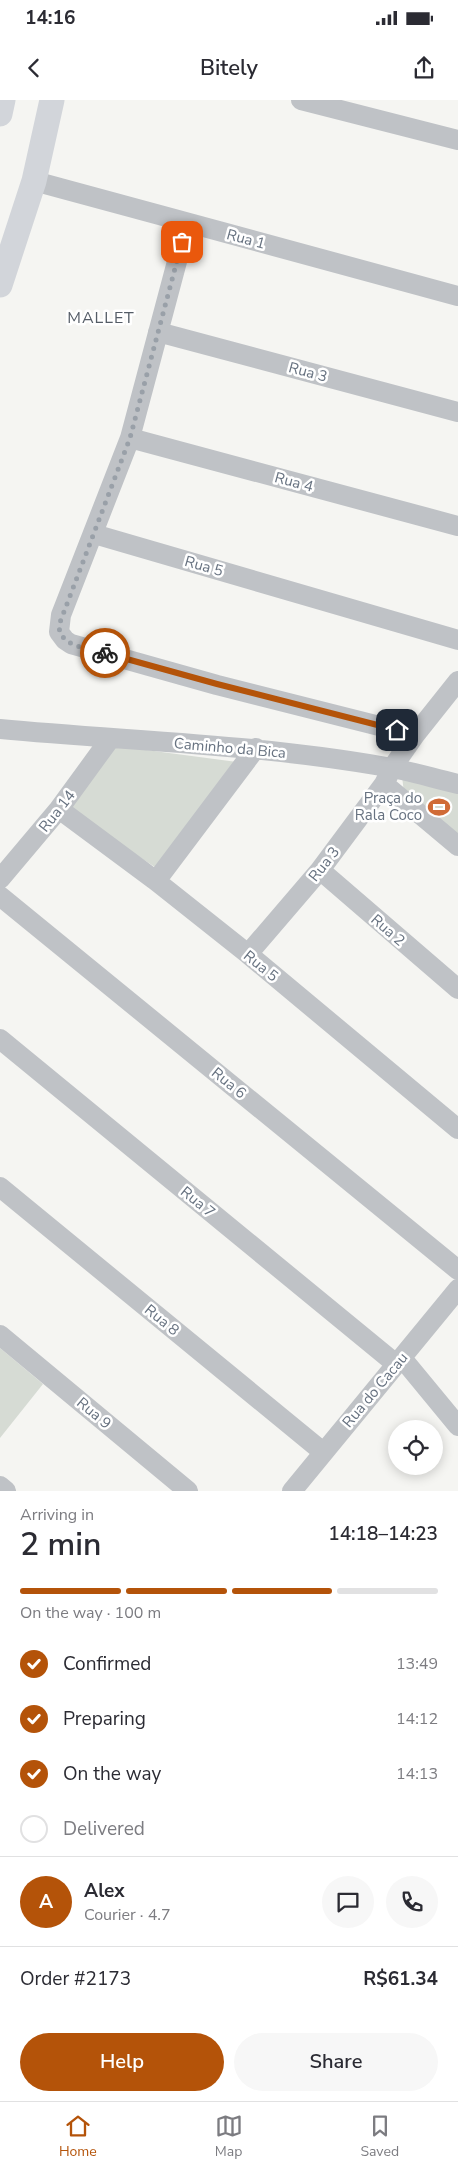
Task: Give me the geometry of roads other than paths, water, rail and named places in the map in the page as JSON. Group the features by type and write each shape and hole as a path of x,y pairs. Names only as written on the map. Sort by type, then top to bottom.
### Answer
{"main road":[{"path":"0,114 3,100"},
{"path":"0,285 34,181 52,100"}],"street":[{"path":"301,100 458,140"},
{"name":"Rua 1","path":"34,181 458,296"},
{"path":"187,224 130,438 61,615 59,632 65,640 86,648 217,684 415,734"},
{"name":"Rua 3","path":"158,332 458,412"},
{"name":"Rua 4","path":"130,438 458,526"},
{"name":"Rua 5","path":"94,534 458,640"},
{"path":"458,681 415,734 388,776 458,846"},
{"name":"Caminho da Bica","path":"0,729 110,739 256,748 388,776 458,784"},
{"name":"Rua 14","path":"0,879 59,809 110,739"},
{"path":"156,881 256,748"},
{"name":"Rua 3","path":"248,954 320,870 388,776"},
{"name":"Rua 5","path":"59,809 156,881 248,954 458,1129"},
{"name":"Rua 2","path":"320,870 458,988"},
{"name":"Rua 6","path":"0,896 458,1270"},
{"name":"Rua 7","path":"0,1039 399,1361 458,1426"},
{"name":"Rua 8","path":"0,1187 324,1452"},
{"name":"Rua do Cacau","path":"292,1491 458,1289"},
{"name":"Rua 9","path":"0,1335 188,1491"},
{"path":"0,1486 6,1491"}],"place":[{"name":"Praça do Rala Coco","path":"439,807"}],"district":[{"name":"MALLET","path":"101,317"}]}
